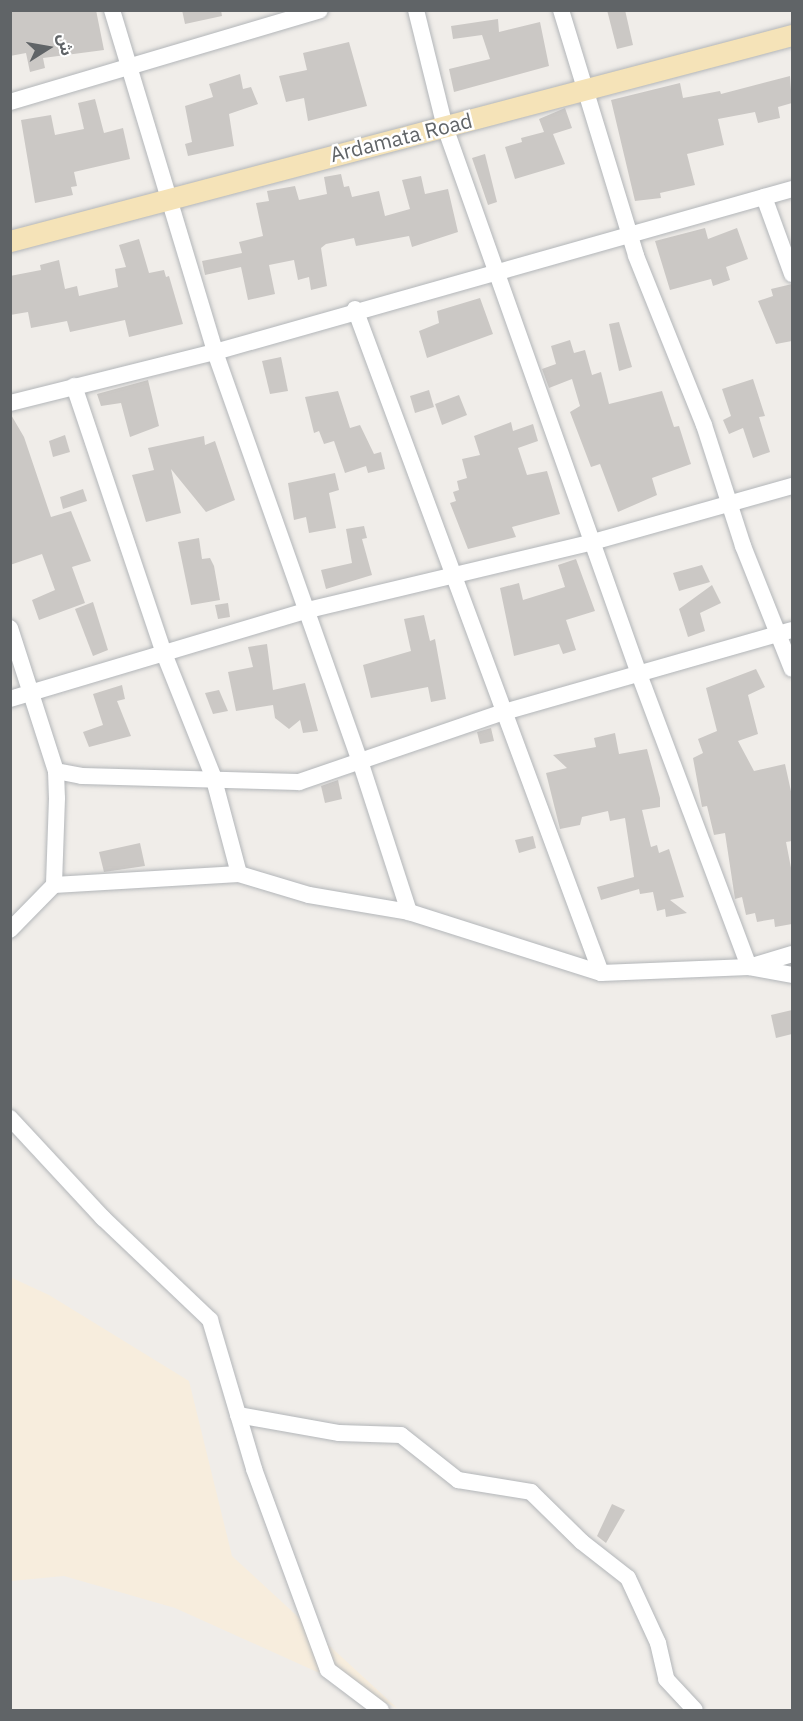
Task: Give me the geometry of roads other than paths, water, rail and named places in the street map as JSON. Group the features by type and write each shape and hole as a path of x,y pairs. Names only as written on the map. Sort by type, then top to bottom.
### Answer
{"main road":[{"name":"Ardamata Road","path":"10,241 171,200 247,176 445,128 792,35"}],"street":[{"path":"112,10 126,65 171,200 215,352 308,610 409,912"},
{"path":"10,102 126,65 260,18 320,10"},
{"path":"416,10 445,128 639,674 749,967"},
{"path":"561,10 583,92 629,233 704,425 729,504 785,632 792,669"},
{"path":"10,403 215,352 355,309 792,189"},
{"path":"764,197 792,274"},
{"path":"355,309 601,973"},
{"path":"74,386 163,651 213,776 239,874"},
{"path":"10,699 163,651 308,610 593,542 792,486"},
{"path":"10,628 56,771 54,885"},
{"path":"56,771 82,776 213,776 299,782 361,764 504,712 785,632"},
{"path":"10,930 54,885 239,874 309,895 409,912 601,973 749,967 792,975"},
{"path":"749,967 792,954"},
{"path":"10,1118 104,1218 210,1320 238,1415 328,1670 381,1710"},
{"path":"238,1415 339,1433 401,1435 458,1480 531,1492 582,1542 628,1578 658,1643 666,1679 695,1710"}]}
